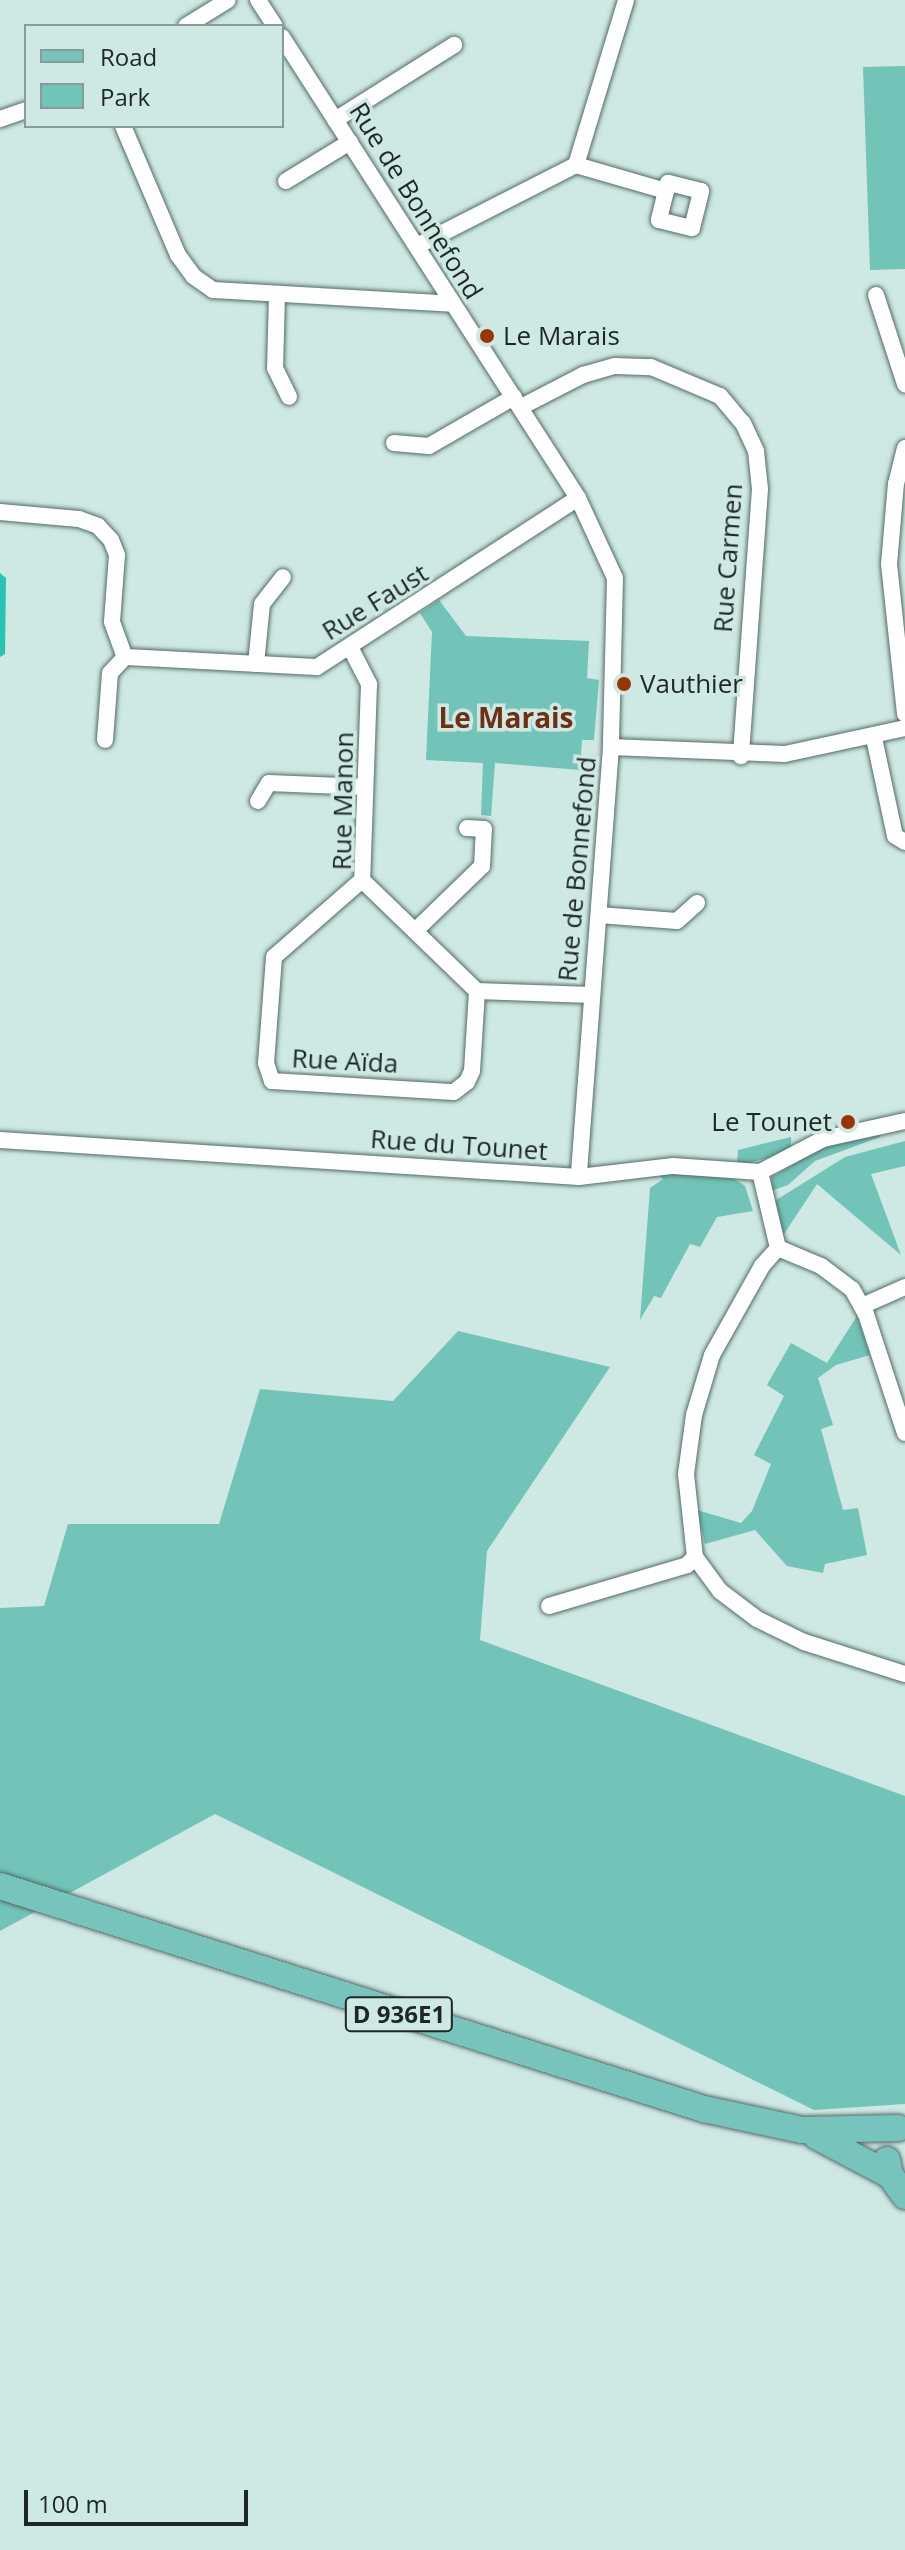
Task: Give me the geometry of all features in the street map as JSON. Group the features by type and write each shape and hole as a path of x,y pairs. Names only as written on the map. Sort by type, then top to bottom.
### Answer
{"main road":[{"name":"D 936E1","path":"0,1886 704,2109 802,2130 862,2133 902,2125"},
{"path":"898,2185 887,2159 902,2125"},
{"name":"D 936E1","path":"802,2130 898,2185"}],"street":[{"path":"189,24 228,0"},
{"path":"258,0 274,24"},
{"path":"576,165 626,0"},
{"name":"Rue de Bonnefond","path":"284,40 578,498 615,578 611,747 579,1177"},
{"path":"335,120 454,45"},
{"path":"0,119 24,111"},
{"path":"124,128 178,255 193,276 213,290 453,304"},
{"path":"286,181 350,142"},
{"path":"417,246 576,165 666,191"},
{"path":"277,294 275,368 289,397"},
{"path":"876,295 899,349 905,384"},
{"name":"Rue Carmen","path":"394,443 429,446 517,402 583,375 615,366 651,367 720,396 743,423 756,451 760,489 741,756"},
{"path":"905,448 896,483 889,564 905,714"},
{"name":"Rue Faust","path":"125,657 317,667 578,498"},
{"path":"0,512 79,519 98,526 111,540 117,555 112,622 125,657 110,673 105,740"},
{"path":"256,664 262,604 283,577"},
{"name":"Rue Manon","path":"350,647 369,684 362,880 477,991"},
{"path":"611,747 741,756 874,738 905,728"},
{"path":"874,738 895,836 905,842"},
{"path":"258,801 269,783 365,787"},
{"path":"415,931 482,866 484,829 467,828"},
{"name":"Rue Aïda","path":"362,880 274,957 266,1063 272,1081 454,1092 467,1082 472,1071 477,991"},
{"path":"599,915 677,921 697,903"},
{"path":"477,991 591,995"},
{"path":"778,1248 760,1172 823,1139 905,1121"},
{"name":"Rue du Tounet","path":"0,1140 579,1177 673,1166 760,1172"},
{"path":"778,1248 821,1266 852,1289 883,1354 905,1433"},
{"path":"778,1248 762,1266 712,1355 694,1415 686,1474 695,1557 720,1591 757,1619 804,1642 905,1674"},
{"path":"862,1306 905,1287"},
{"path":"549,1606 687,1565 695,1557"}],"green space":[{"path":"905,66 905,269 870,270 863,67"},
{"path":"439,600 466,636 589,641 587,678 599,680 594,740 582,740 580,770 495,763 491,816 481,815 483,763 426,760 432,632 420,613"},
{"path":"880,1132 880,1137 815,1161 788,1185 771,1191 772,1177 831,1142"},
{"path":"791,1137 791,1152 737,1166 738,1150"},
{"path":"905,1141 905,1166 871,1174 901,1255 817,1184 782,1237 773,1202 845,1157"},
{"path":"687,1173 730,1176 745,1186 753,1211 717,1217 700,1247 690,1244 661,1298 654,1296 640,1320 650,1188 663,1179 657,1175"},
{"path":"857,1316 870,1355 836,1365 818,1378 833,1425 821,1429 843,1510 858,1508 867,1555 825,1564 823,1573 787,1566 755,1530 705,1544 697,1510 741,1523 752,1511 771,1464 754,1455 784,1396 767,1385 791,1343 827,1363"},
{"path":"458,1331 610,1367 487,1551 480,1640 905,1796 905,2104 814,2110 215,1814 0,1931 0,1608 44,1606 68,1524 219,1524 260,1389 393,1401"}],"shaded area":[{"path":"0,573 6,578 5,654 0,657"}],"place":[{"name":"Le Marais","path":"487,336"},
{"name":"Vauthier","path":"624,684"},
{"name":"Le Tounet","path":"848,1122"}],"district":[{"name":"Le Marais","path":"506,717"}]}
